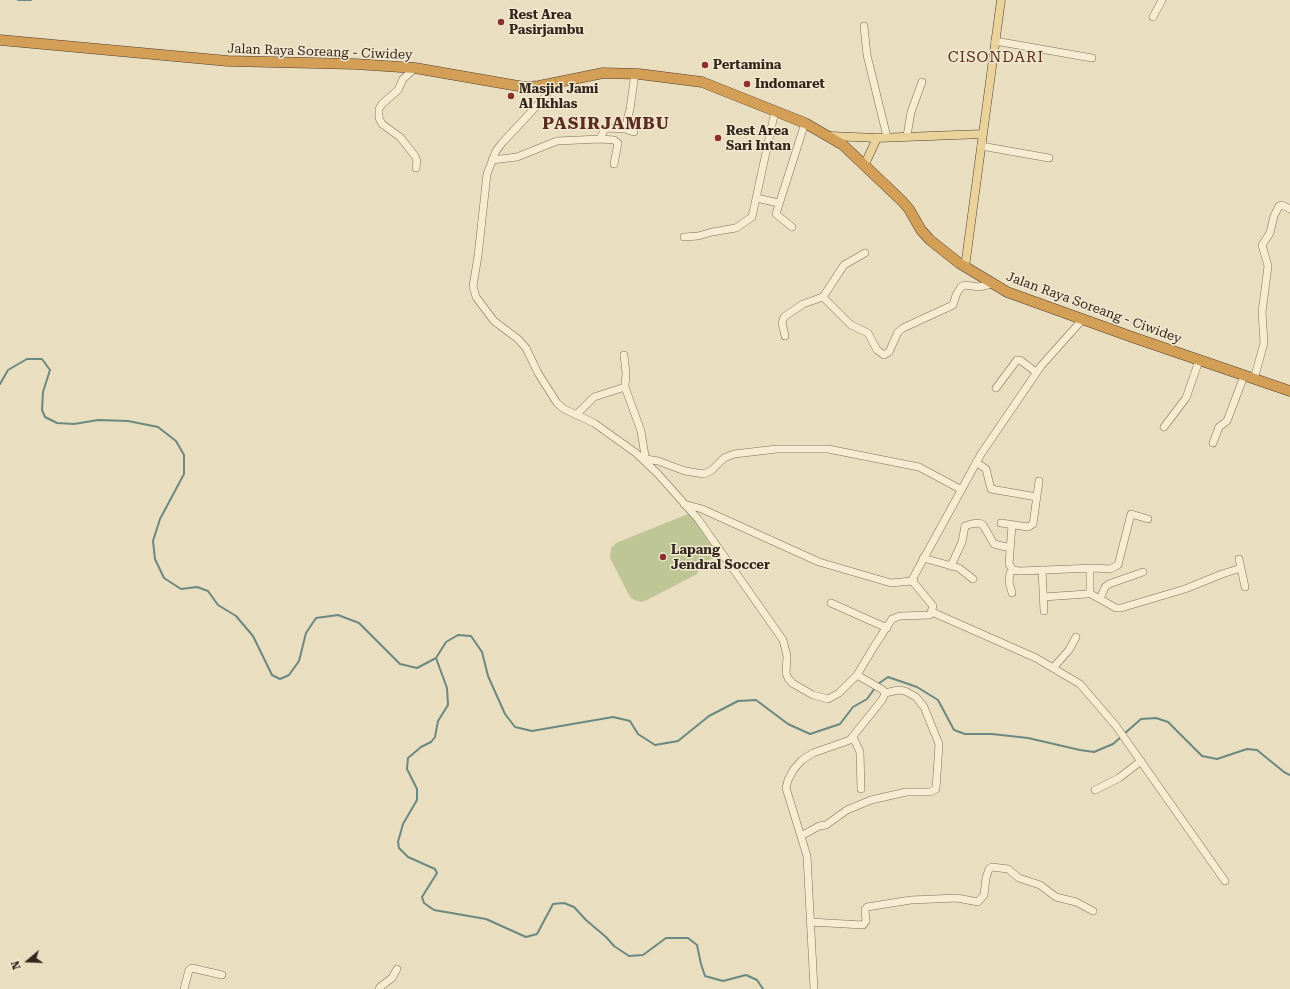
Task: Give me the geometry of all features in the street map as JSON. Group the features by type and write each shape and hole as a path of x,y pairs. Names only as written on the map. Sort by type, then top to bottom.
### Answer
{"highway":[{"name":"Jalan Raya Soreang - Ciwidey","path":"0,40 228,61 355,64 415,68 509,85 539,86 603,73 634,74 702,82 805,123 830,136 865,164 909,209 921,230 930,240 992,284 1026,300 1199,361 1290,391"}],"main road":[{"path":"966,267 1001,0"},
{"path":"830,136 877,138 983,134"},
{"path":"865,164 877,138"}],"street":[{"path":"1153,17 1162,0"},
{"path":"864,26 867,55 887,137"},
{"path":"995,42 1053,50 1092,58"},
{"path":"415,68 403,79 398,90 382,104 379,110 379,118 382,124 400,137 415,156 416,168"},
{"path":"625,129 630,109 634,74"},
{"path":"555,82 545,97 502,143 492,160 487,174 474,292 485,311 494,321 518,339 526,348 542,379 557,403 564,409 594,423 646,460 698,519 779,633 783,640 787,656 786,673 792,683 814,695 828,699 839,693 857,675 887,628 896,617 927,616 932,612 933,606 931,602 912,581"},
{"path":"908,136 911,112 922,82"},
{"path":"684,237 698,236 741,226 752,217 775,111"},
{"path":"792,227 776,216 778,203 805,123"},
{"path":"600,139 606,128 625,129 634,132"},
{"path":"492,160 517,157 557,140 600,139 614,140 618,143 614,164"},
{"path":"981,146 1049,158"},
{"path":"757,198 778,203"},
{"path":"1213,443 1219,427 1226,421 1249,377 1264,343 1262,312 1268,266 1262,245 1270,233 1274,216 1279,206 1282,205 1290,209"},
{"path":"785,336 782,323 784,317 803,304 823,297 844,265 865,253"},
{"path":"823,297 851,325 868,333 877,350 886,354 892,348 898,332 925,316 953,305 956,295 961,287 979,287 992,284"},
{"path":"912,581 960,489 976,462 1036,372 1083,319"},
{"path":"624,355 626,373 625,387 640,431 646,460"},
{"path":"996,388 1017,360 1020,360 1036,372"},
{"path":"1164,427 1186,398 1199,361"},
{"path":"576,415 594,397 625,387"},
{"path":"646,460 658,460 685,471 704,474 712,470 728,456 734,454 777,449 828,450 919,467 960,489"},
{"path":"976,462 986,469 991,489 1038,497"},
{"path":"1001,523 1028,527 1033,524 1038,497 1039,481"},
{"path":"684,504 702,509 819,562 890,583 912,581"},
{"path":"1115,568 1120,561 1131,514 1148,519"},
{"path":"951,566 962,542 965,526 971,524 979,523 983,525 994,544 1010,548"},
{"path":"1012,524 1009,564 1013,570"},
{"path":"923,558 963,570 973,579"},
{"path":"1239,559 1245,587"},
{"path":"1089,593 1090,568"},
{"path":"1013,570 1115,568 1128,577"},
{"path":"1043,597 1089,593 1116,608 1121,608 1185,589 1241,568"},
{"path":"1012,593 1009,582 1010,573 1013,570"},
{"path":"1042,570 1044,611"},
{"path":"1100,599 1104,587 1143,572"},
{"path":"831,603 887,628"},
{"path":"932,612 1036,658 1080,684 1116,726 1225,880"},
{"path":"1053,668 1076,638"},
{"path":"801,836 819,826 826,825 847,810 871,800 906,792 930,792 936,789 938,744 924,707 914,696 905,691 882,690 857,675"},
{"path":"814,989 808,861 787,794 788,780 798,765 813,753 844,743 853,737 882,700 882,690"},
{"path":"853,737 860,752 861,789"},
{"path":"1095,790 1118,778 1142,762"},
{"path":"810,922 864,925 866,921 865,910 867,907 905,901 958,898 978,902 984,895 986,878 989,869 992,868 1008,869 1018,878 1040,885 1056,897 1076,902 1093,911"},
{"path":"184,989 189,970 192,968 222,975"},
{"path":"379,989 392,978 397,969"}],"green space":[{"name":"Lapang Jendral Soccer","path":"688,514 692,516 718,556 700,564 697,574 642,602 634,600 630,597 610,558 611,548 616,543"}],"waterway":[{"path":"18,0 31,0"},
{"path":"0,384 8,370 27,359 42,359 50,370 43,392 42,410 45,417 57,423 74,424 98,420 128,421 158,427 176,441 184,455 184,474 160,519 153,541 155,559 164,578 181,589 197,587 208,591 218,605 236,616 253,636 272,675 280,679 289,675 299,661 306,633 316,618 338,615 359,623 400,664 417,668 436,658 446,642 458,635 471,636 482,652 488,676 505,714 515,727 532,731 613,717 630,721 638,734 655,745 678,741 709,716 738,701 756,700 788,724 810,734 840,724 853,707 867,699 875,688"},
{"path":"436,658 447,688 448,705 438,721 435,737 431,742 421,747 408,758 407,769 417,789 417,800 403,824 398,842 399,848 408,857 435,869 437,873 422,897 424,903 434,910 486,919 526,937 537,934 553,904 564,903 574,907 614,946 629,956 643,955 666,938 688,938 697,945 705,976 723,981 746,975 757,980 763,989"},
{"path":"878,684 888,677 917,687 938,700 954,730 965,734 992,734 1028,738 1094,752 1113,744 1121,737"},
{"path":"1124,734 1141,719 1156,718 1168,722 1202,756 1217,759 1247,749 1257,750 1284,772 1290,775"}],"place":[{"name":"Rest Area Pasirjambu","path":"501,22"},
{"name":"Pertamina","path":"705,65"},
{"name":"Indomaret","path":"747,84"},
{"name":"Masjid Jami Al Ikhlas","path":"511,96"},
{"name":"Rest Area Sari Intan","path":"718,138"},
{"name":"Lapang Jendral Soccer","path":"663,557"}],"district":[{"name":"CISONDARI","path":"996,58"},
{"name":"PASIRJAMBU","path":"606,124"}]}
